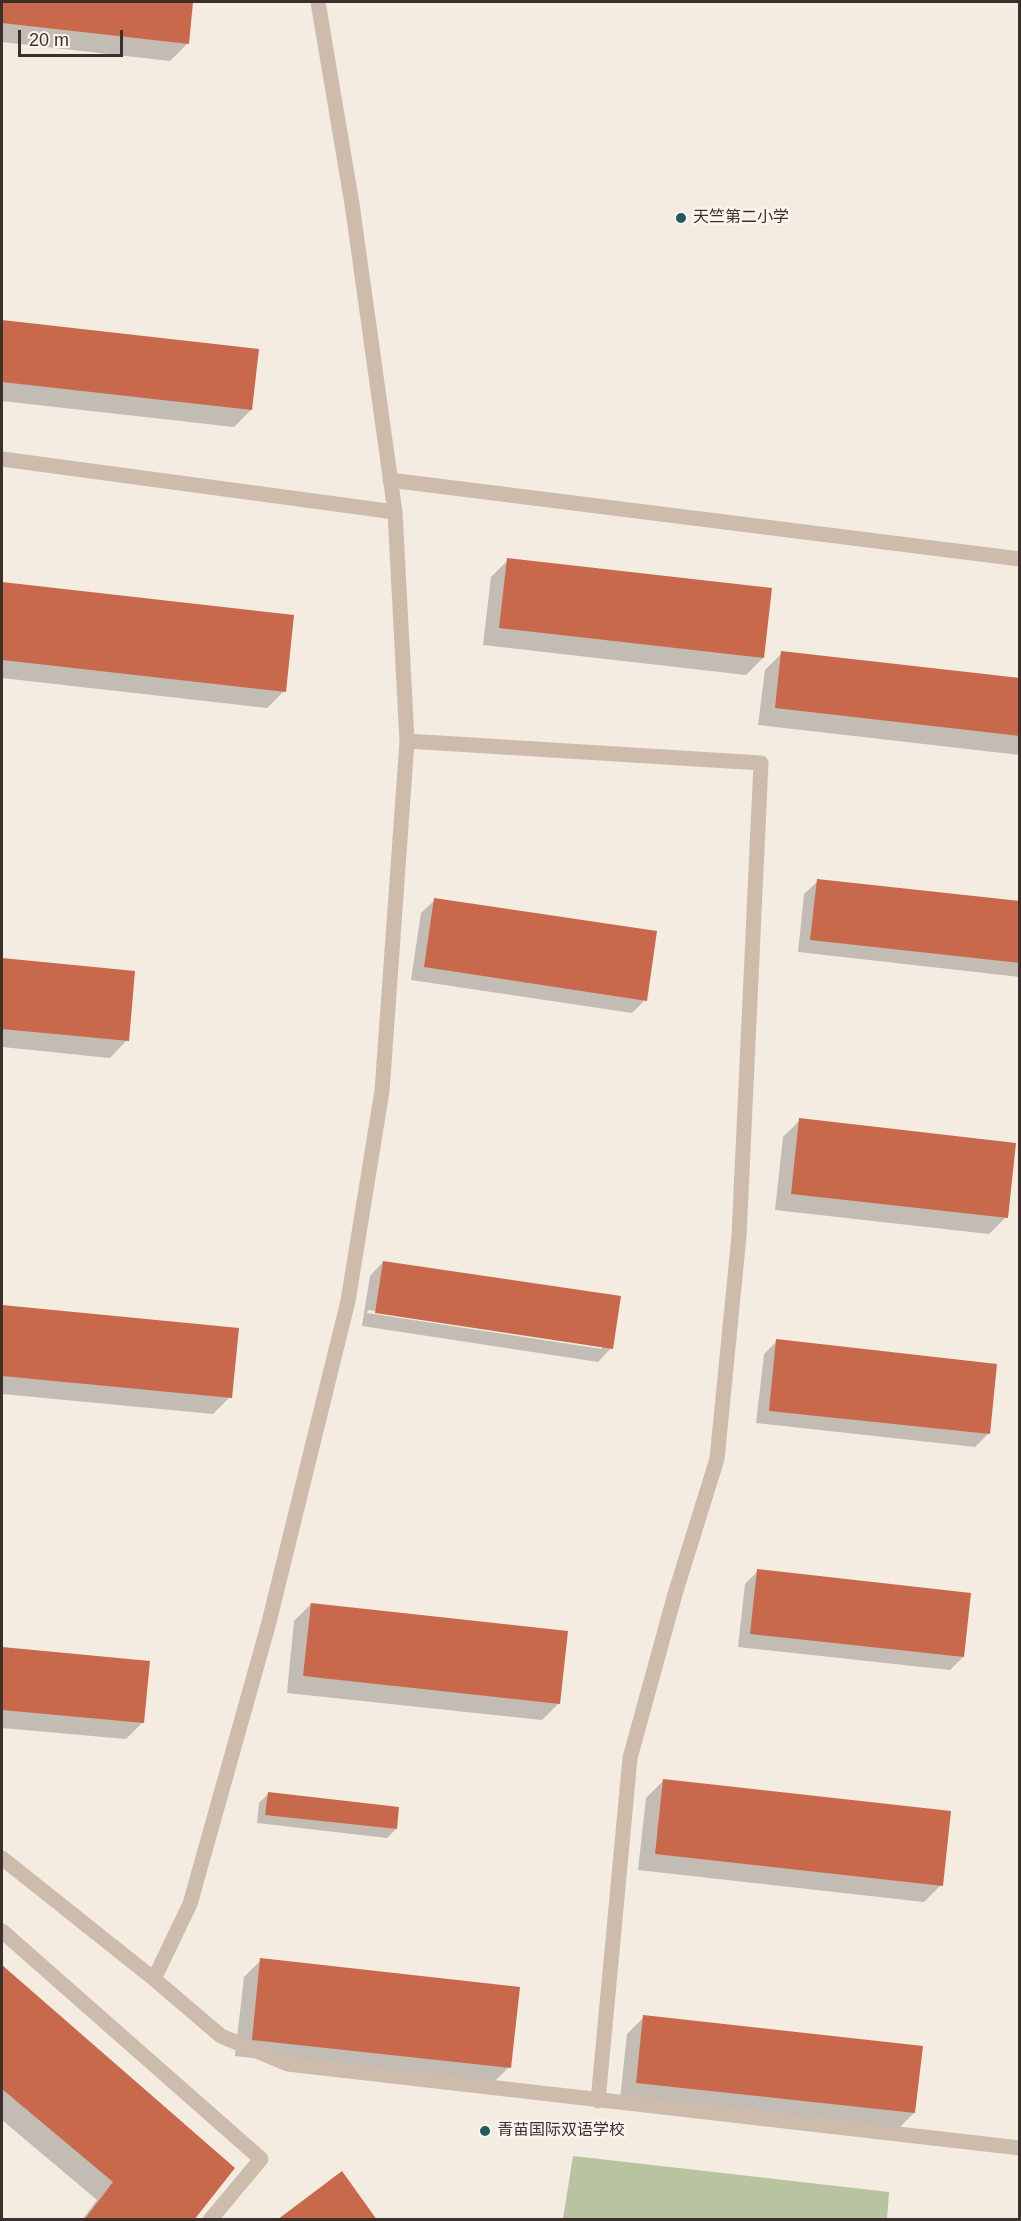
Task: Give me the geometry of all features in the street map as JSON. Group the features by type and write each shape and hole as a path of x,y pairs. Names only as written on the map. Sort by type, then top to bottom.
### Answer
{"street":[{"path":"154,1979 190,1904 268,1626 348,1301 382,1090 407,741 395,512 351,204 318,2"},
{"path":"2,459 395,512"},
{"path":"390,480 1020,560"},
{"path":"407,741 761,763 739,1236 717,1459 675,1594 630,1758 598,2101"},
{"path":"2,1858 154,1979 221,2036 288,2064 1020,2148"},
{"path":"2,1931 261,2159 210,2220"}],"green space":[{"path":"573,2156 889,2192 887,2219 563,2219"}],"building":[{"path":"2,2 193,2 189,44 2,23"},
{"path":"2,320 259,349 252,410 2,382"},
{"path":"507,558 772,588 764,658 499,628"},
{"path":"2,582 294,615 286,692 2,660"},
{"path":"781,651 1020,678 1020,736 775,708"},
{"path":"817,879 1020,901 1020,963 810,940"},
{"path":"434,898 657,931 647,1001 424,967"},
{"path":"2,958 135,971 129,1041 2,1029"},
{"path":"799,1118 1016,1143 1008,1218 791,1194"},
{"path":"383,1261 621,1296 613,1349 375,1313"},
{"path":"2,1305 239,1328 232,1398 2,1376"},
{"path":"776,1339 997,1364 990,1434 769,1411"},
{"path":"757,1569 971,1593 964,1657 750,1634"},
{"path":"311,1603 568,1631 560,1704 303,1676"},
{"path":"2,1647 150,1661 144,1723 2,1710"},
{"path":"663,1779 951,1811 943,1886 655,1854"},
{"path":"268,1792 399,1807 397,1829 265,1815"},
{"path":"260,1958 520,1987 511,2068 252,2040"},
{"path":"2,1965 235,2168 194,2220 84,2220 113,2182 2,2089"},
{"path":"643,2015 923,2046 915,2113 636,2083"},
{"path":"342,2171 377,2220 277,2220"}],"place":[{"name":"天竺第二小学","path":"681,218"},
{"name":"青苗国际双语学校","path":"485,2131"}]}
